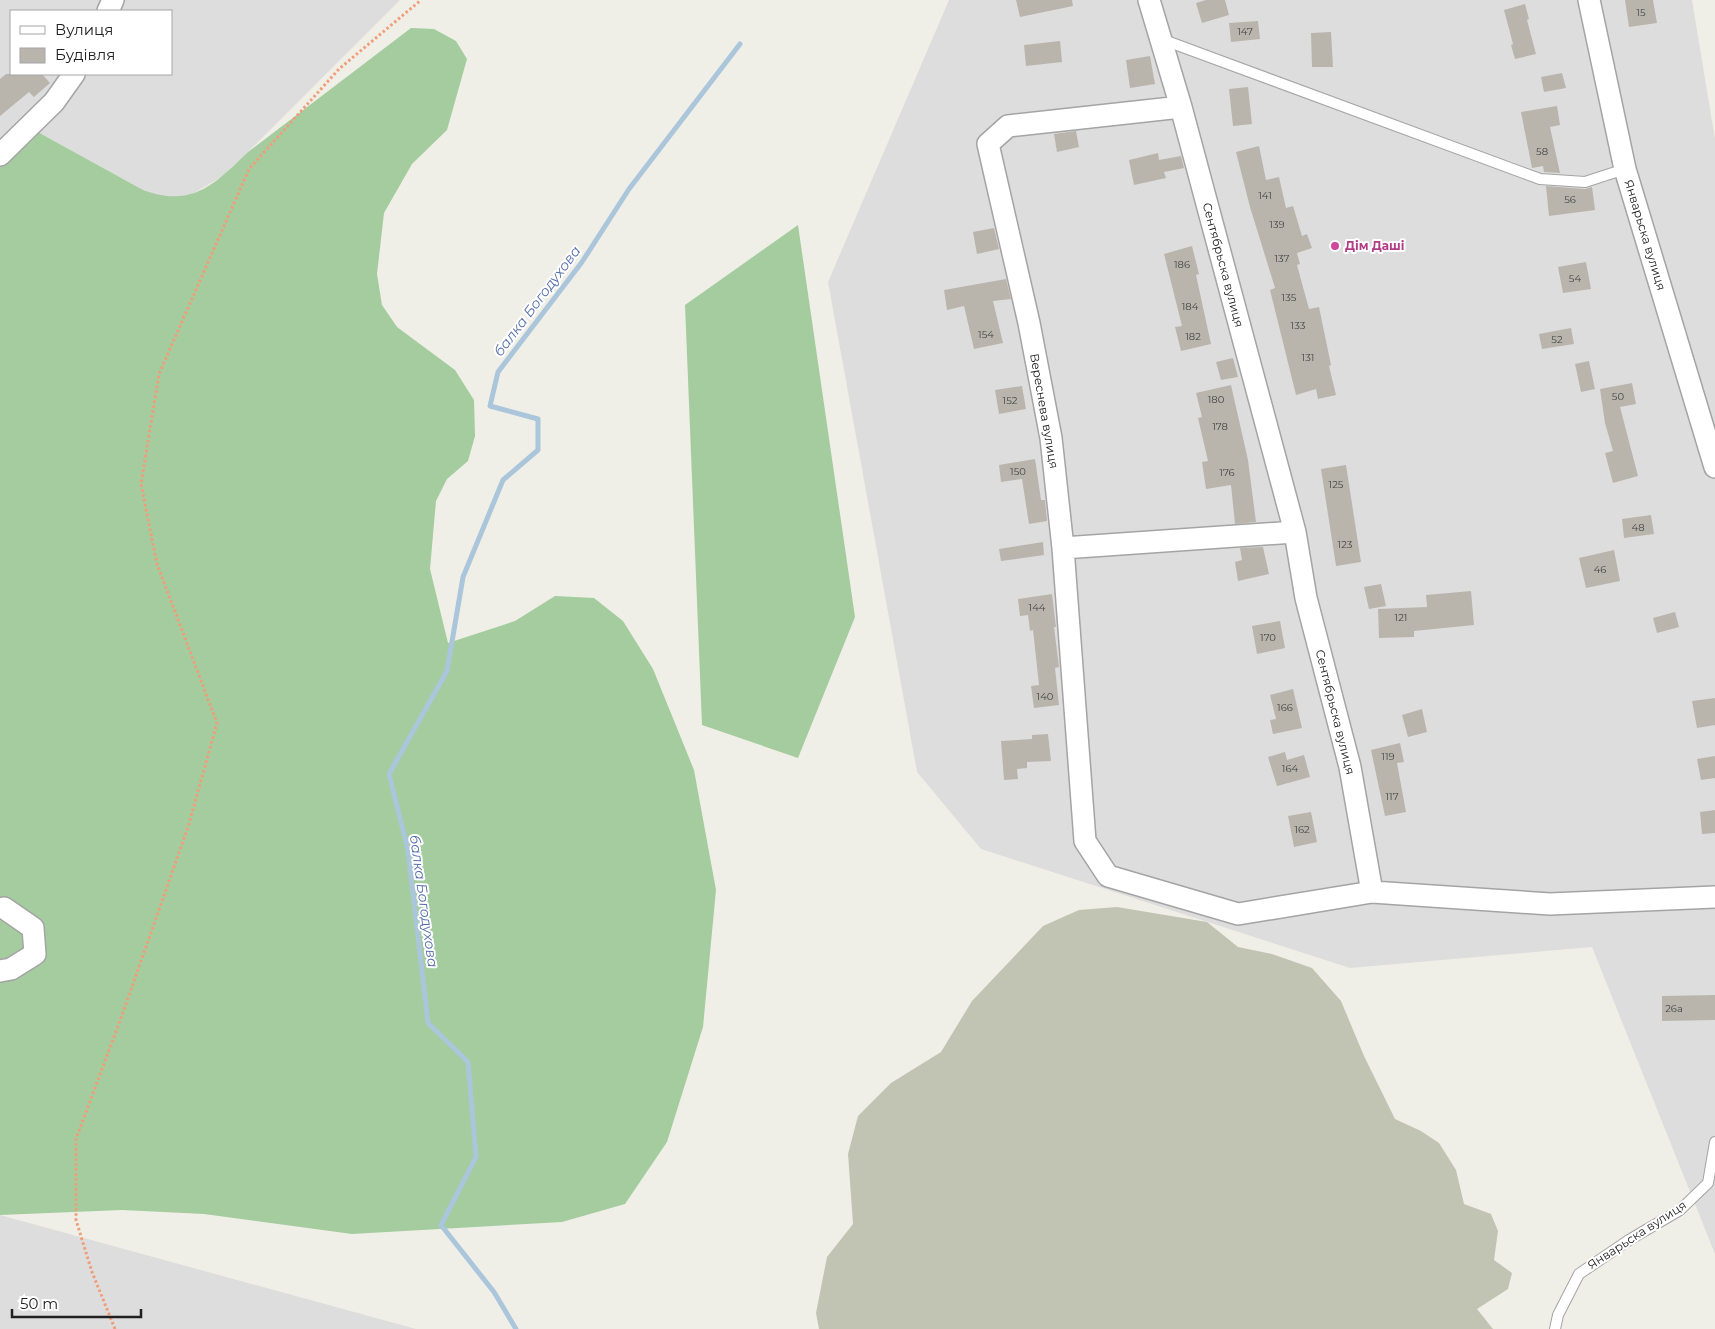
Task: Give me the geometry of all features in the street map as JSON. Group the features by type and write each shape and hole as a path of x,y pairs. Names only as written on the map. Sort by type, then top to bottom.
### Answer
{"street":[{"name":"Сентябрьска вулиця","path":"1149,0 1180,107 1294,532 1306,598 1350,767 1372,892"},
{"name":"Январьска вулиця","path":"1589,0 1626,169 1715,467"},
{"path":"0,155 54,102 73,75"},
{"name":"Вереснева вулиця","path":"1180,107 1008,126 988,144 1029,323 1051,438 1062,548 1085,841 1108,876 1238,914 1372,892"},
{"path":"1062,548 1294,532"},
{"path":"1372,892 1550,904 1715,896"},
{"path":"0,971 11,969 35,954 32,928 4,908"}],"lane":[{"path":"1160,38 1540,179 1585,182 1626,169"},
{"name":"Январьска вулиця","path":"1555,1329 1558,1315 1579,1274 1629,1240 1680,1210 1708,1183 1715,1142"}],"path":[{"path":"115,1329 92,1272 76,1220 76,1139 188,827 217,723 157,564 141,484 159,374 249,169 340,69 421,0"}],"shaded area":[{"path":"0,0 400,0 225,175 189,196 160,196 143,190 36,131 0,166"},
{"path":"949,0 1692,0 1715,139 1715,1254 1592,947 1350,968 981,849 917,772 828,282"},
{"path":"1117,907 1207,922 1238,947 1272,954 1312,968 1341,1001 1364,1056 1395,1119 1421,1131 1439,1143 1456,1170 1464,1204 1491,1214 1498,1231 1494,1260 1512,1273 1508,1289 1477,1309 1493,1329 819,1329 816,1313 827,1257 853,1224 848,1154 858,1116 891,1083 941,1052 972,1001 1043,926 1079,910"},
{"path":"0,1215 416,1329 0,1329"}],"green space":[{"path":"411,28 434,29 456,41 467,59 447,130 412,164 384,213 377,274 382,305 397,327 455,370 474,400 475,436 468,461 447,479 436,501 430,569 448,643 515,621 555,596 594,598 623,621 653,669 694,770 716,890 703,1027 667,1142 625,1204 562,1222 352,1234 204,1214 122,1210 0,1215 0,166 36,131 143,190 160,195 189,195 213,183 248,152"},
{"path":"798,225 855,617 798,758 702,725 685,305"}],"building":[{"path":"1016,0 1072,0 1073,6 1020,17"},
{"path":"1206,0 1225,0 1229,15 1202,23 1196,3"},
{"path":"1625,0 1653,0 1657,23 1629,27"},
{"path":"1525,4 1536,54 1515,59 1504,10"},
{"path":"1258,21 1260,39 1231,42 1229,23"},
{"path":"1331,32 1333,67 1312,67 1311,33"},
{"path":"1060,41 1062,62 1026,66 1024,45"},
{"path":"1150,56 1155,84 1130,88 1126,60"},
{"path":"1562,73 1566,88 1544,92 1541,77"},
{"path":"6,74 43,75 50,83 34,97 29,92 0,116 0,79"},
{"path":"1248,87 1252,124 1233,126 1229,89"},
{"path":"1557,106 1560,125 1550,127 1560,173 1544,172 1543,166 1532,168 1521,112"},
{"path":"1076,131 1079,147 1057,152 1054,134"},
{"path":"1259,146 1266,180 1279,177 1286,208 1293,206 1302,236 1307,234 1312,248 1297,253 1300,264 1297,265 1309,309 1319,307 1336,395 1318,399 1316,389 1296,395 1270,290 1275,288 1250,207 1236,152"},
{"path":"1158,153 1159,160 1181,156 1184,168 1164,172 1166,178 1134,185 1129,160"},
{"path":"1546,186 1585,189 1592,187 1595,210 1549,216"},
{"path":"994,228 999,249 977,254 973,232"},
{"path":"1192,246 1199,274 1196,275 1211,344 1181,351 1175,327 1182,326 1164,254"},
{"path":"1586,262 1591,289 1563,293 1558,267"},
{"path":"1006,279 1011,299 993,301 1003,343 974,349 964,306 947,310 944,290"},
{"path":"1571,328 1574,344 1542,349 1539,334"},
{"path":"1233,358 1238,377 1221,380 1216,362"},
{"path":"1589,361 1595,389 1581,392 1575,364"},
{"path":"1632,383 1636,404 1620,407 1638,476 1613,483 1605,453 1613,451 1605,423 1600,389"},
{"path":"1231,385 1248,460 1256,522 1235,524 1231,485 1206,489 1202,462 1208,461 1198,418 1202,417 1196,393"},
{"path":"1022,386 1026,409 999,414 995,390"},
{"path":"1035,459 1041,500 1045,500 1047,521 1029,524 1022,479 1001,482 999,465"},
{"path":"1346,465 1361,562 1336,566 1321,469"},
{"path":"1651,515 1654,534 1624,538 1622,519"},
{"path":"1043,542 1044,555 1001,561 999,549"},
{"path":"1263,547 1269,574 1238,581 1235,562 1242,560 1240,548"},
{"path":"1614,550 1620,581 1586,588 1579,558"},
{"path":"1381,584 1386,606 1369,609 1364,587"},
{"path":"1471,591 1474,625 1414,631 1414,637 1379,638 1378,609 1427,607 1426,595"},
{"path":"1052,594 1059,667 1055,668 1059,705 1034,708 1031,686 1039,685 1033,630 1030,631 1028,615 1020,616 1018,599"},
{"path":"1675,612 1679,627 1657,633 1653,618"},
{"path":"1280,621 1285,648 1257,654 1252,626"},
{"path":"1293,689 1302,728 1273,734 1270,720 1276,719 1270,695"},
{"path":"1715,698 1715,725 1697,728 1692,701"},
{"path":"1422,709 1427,732 1408,737 1402,715"},
{"path":"1048,734 1051,761 1027,762 1027,768 1017,769 1018,779 1004,780 1001,741 1032,739 1032,735"},
{"path":"1400,743 1404,762 1397,763 1406,812 1385,816 1371,750"},
{"path":"1285,752 1287,760 1304,755 1310,777 1277,786 1268,757"},
{"path":"1715,756 1715,778 1701,780 1697,759"},
{"path":"1715,810 1715,833 1702,834 1700,812"},
{"path":"1311,812 1317,842 1294,847 1288,816"},
{"path":"1715,995 1715,1020 1662,1021 1662,996"}],"waterway":[{"name":"балка Богодухова","path":"516,1329 494,1292 441,1225 476,1157 468,1062 428,1023 408,850 389,774 447,671 463,577 503,480 538,450 538,419 490,406 498,372 582,262 629,189 740,44"}],"place":[{"name":"Дім Даші","path":"1335,246"}]}
